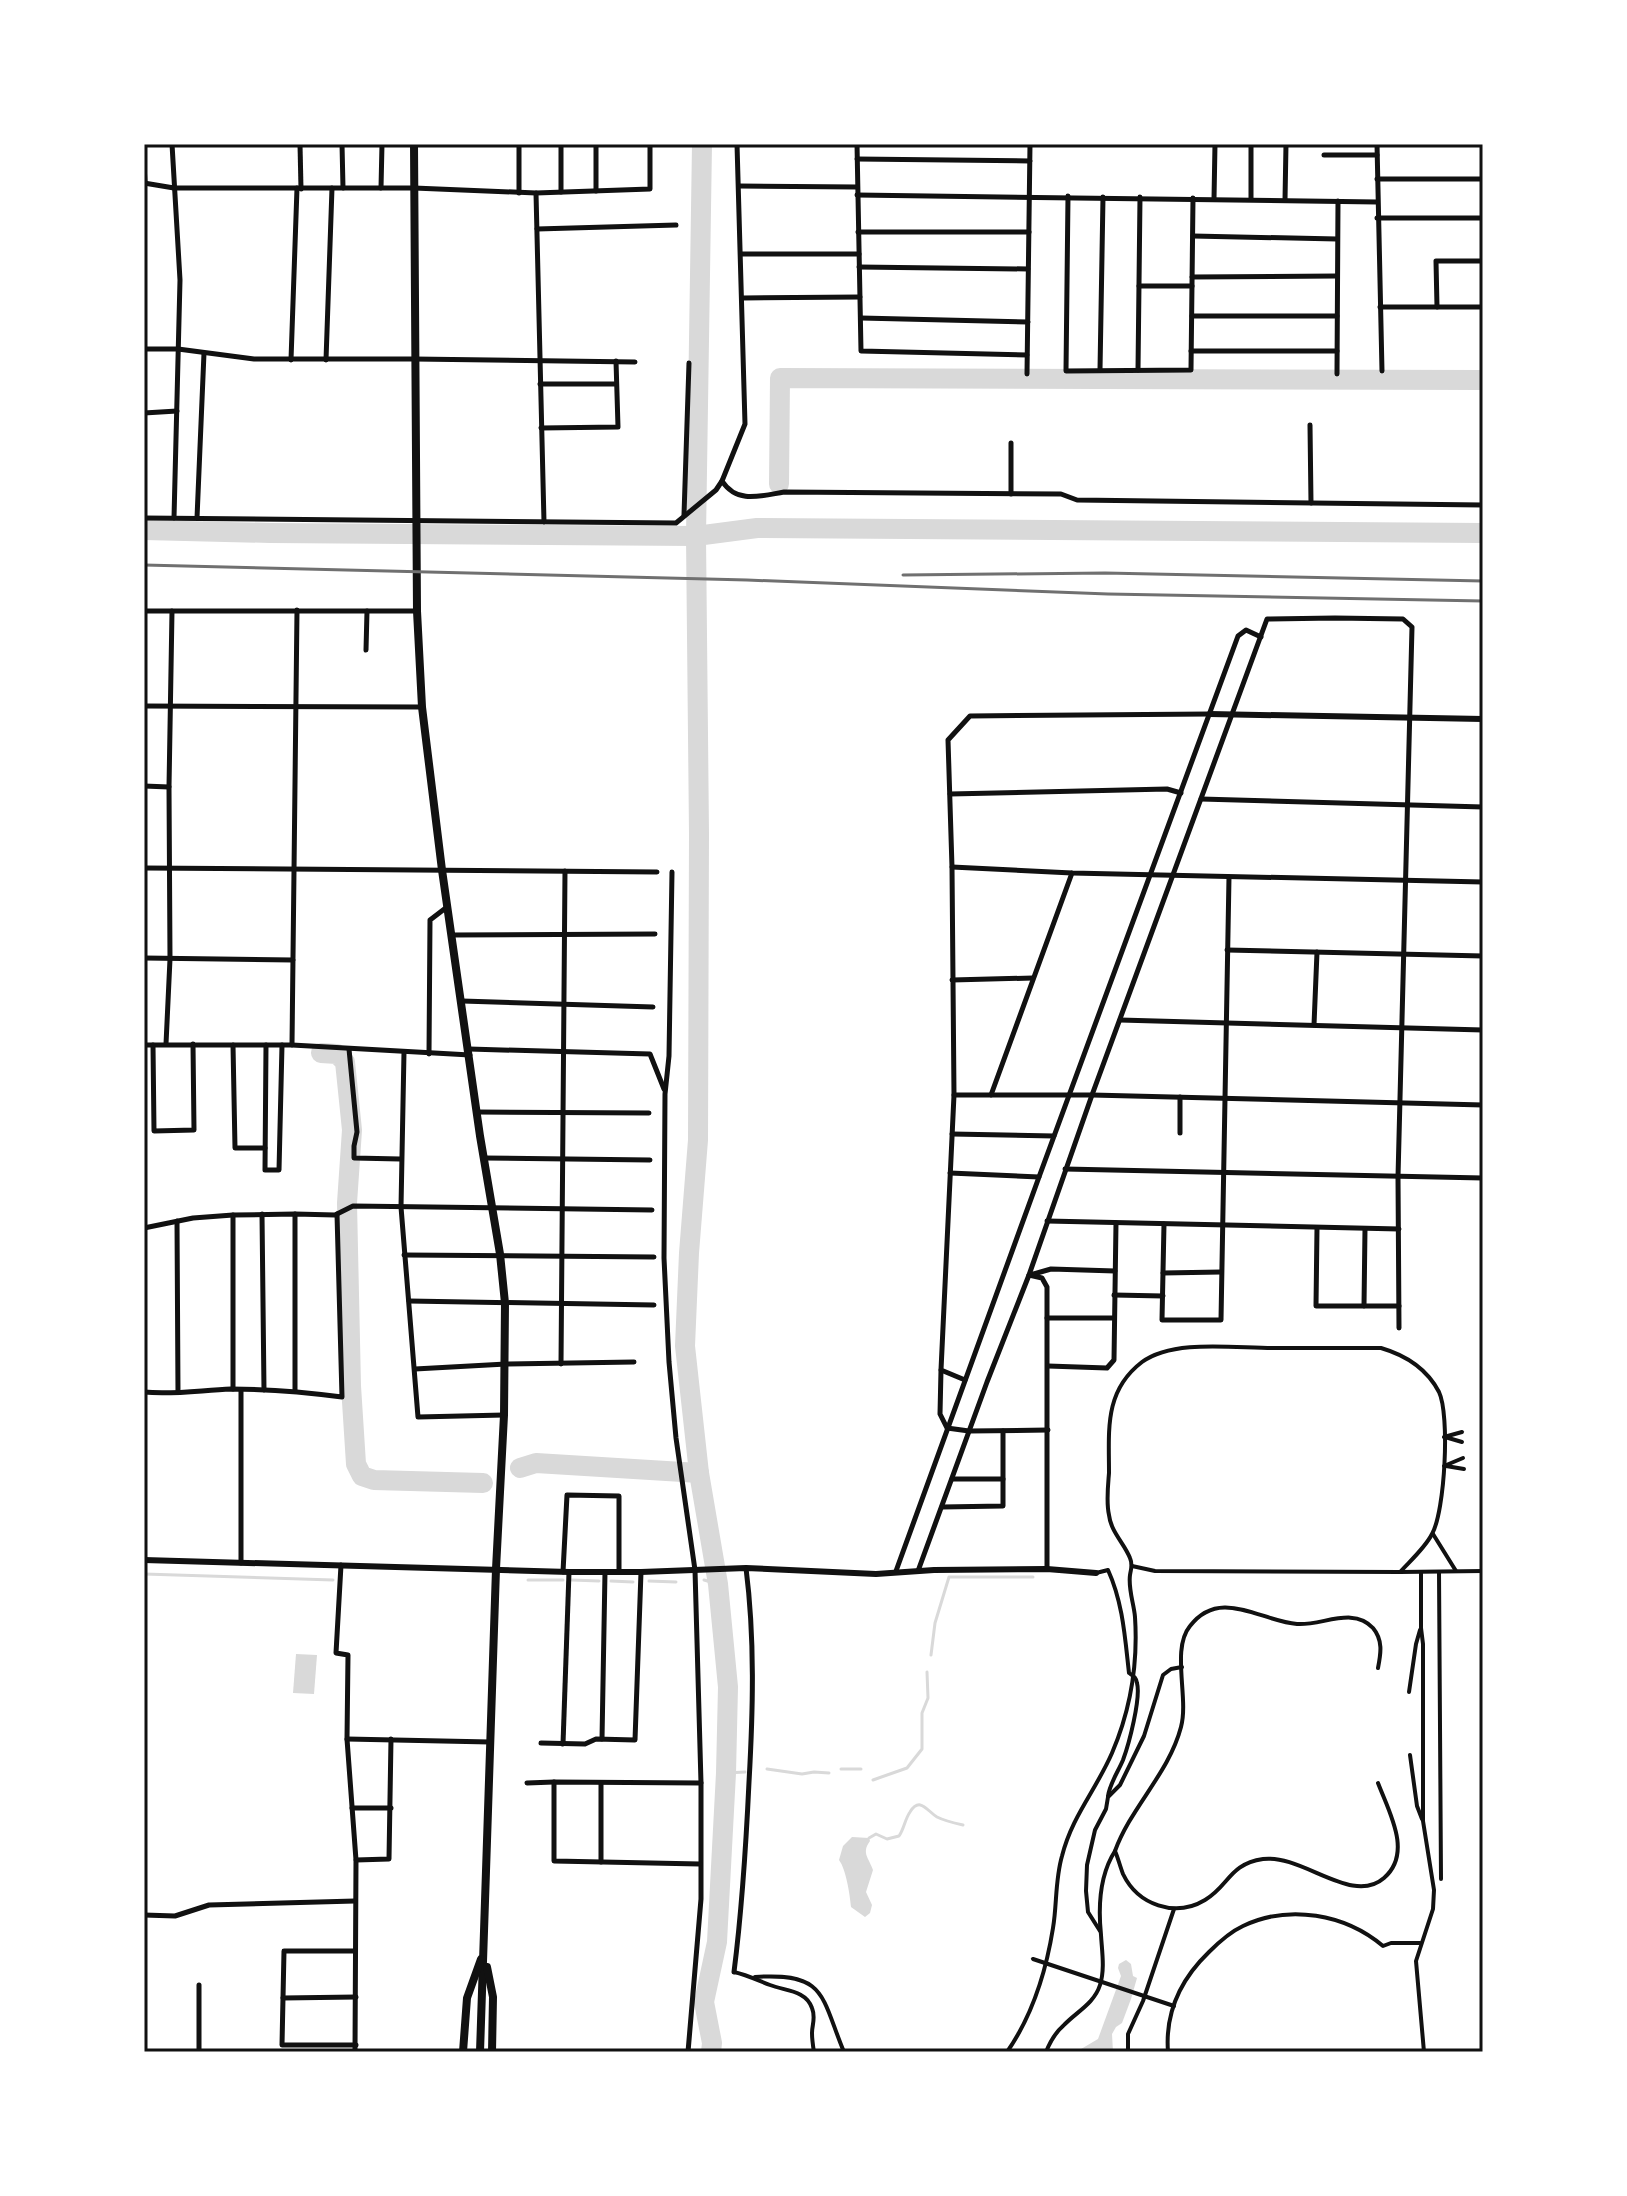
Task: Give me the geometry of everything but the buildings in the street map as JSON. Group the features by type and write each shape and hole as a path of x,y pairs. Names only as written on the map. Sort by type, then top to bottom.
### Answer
{"highway":[{"path":"414,144 417,611 422,707 442,870 505,1303 506,1364 480,2052"},
{"path":"463,2052 467,1998 484,1951"},
{"path":"484,1951 493,1997 492,2052"}],"street":[{"path":"172,144 180,280 174,518"},
{"path":"291,360 300,144"},
{"path":"342,144 343,188"},
{"path":"381,188 382,144"},
{"path":"519,144 519,193"},
{"path":"561,144 561,192"},
{"path":"596,144 596,191"},
{"path":"144,164 144,183 174,188 414,188 519,193 650,189 650,144"},
{"path":"144,518 416,523 676,523 716,490 745,424 737,144"},
{"path":"857,144 861,351 1027,355"},
{"path":"1027,374 1030,144"},
{"path":"1214,199 1215,144"},
{"path":"1251,144 1251,199"},
{"path":"1285,200 1286,144"},
{"path":"1377,144 1382,371"},
{"path":"1401,144 1483,144"},
{"path":"1324,155 1377,155"},
{"path":"857,159 1030,161"},
{"path":"1377,179 1483,179"},
{"path":"739,186 1029,196 1377,202"},
{"path":"326,360 332,188"},
{"path":"536,193 544,522"},
{"path":"1068,196 1066,371 1191,370 1193,198"},
{"path":"1100,370 1103,197"},
{"path":"1138,370 1140,197"},
{"path":"1337,374 1338,201"},
{"path":"1377,218 1483,218"},
{"path":"537,229 676,225"},
{"path":"858,232 1029,232"},
{"path":"1193,236 1337,239"},
{"path":"742,254 859,254"},
{"path":"1437,307 1436,261 1483,261"},
{"path":"859,267 1028,269"},
{"path":"1192,277 1337,276"},
{"path":"1139,286 1192,286"},
{"path":"743,298 860,297"},
{"path":"1380,307 1483,307"},
{"path":"1192,316 1337,316"},
{"path":"860,318 1028,322"},
{"path":"144,349 178,349 254,359 291,360 635,362"},
{"path":"1191,351 1337,351"},
{"path":"197,518 204,353"},
{"path":"541,428 618,427 616,361"},
{"path":"686,515 689,363"},
{"path":"540,384 616,384"},
{"path":"144,413 177,411"},
{"path":"1310,425 1311,503"},
{"path":"1011,443 1011,494"},
{"path":"722,481 729,491 739,496 784,492 1061,494 1077,500 1483,505"},
{"path":"292,1045 297,610"},
{"path":"144,611 417,611"},
{"path":"166,1044 170,959 172,611"},
{"path":"366,650 367,611"},
{"path":"918,1571 1267,619 1403,619 1412,627 1398,1177 1399,1328"},
{"path":"896,1571 1238,636 1246,630 1261,637"},
{"path":"144,706 422,707"},
{"path":"947,1428 940,1414 954,1095 948,740 970,716 1210,714 1483,719"},
{"path":"144,786 169,787"},
{"path":"950,794 1167,789 1181,793"},
{"path":"1201,799 1483,807"},
{"path":"952,867 1072,873 1483,882"},
{"path":"144,868 657,872"},
{"path":"561,1364 565,871"},
{"path":"672,872 669,1056 665,1094 666,1305 680,1465 697,1570 701,1783 701,1899 688,2052"},
{"path":"991,1095 1072,873"},
{"path":"1164,1224 1162,1320 1221,1320 1229,877"},
{"path":"429,1054 430,920 448,907"},
{"path":"452,935 655,934"},
{"path":"1227,950 1483,956"},
{"path":"1314,1025 1317,952"},
{"path":"144,958 293,960"},
{"path":"952,980 1033,978"},
{"path":"462,1001 653,1007"},
{"path":"1120,1020 1483,1030"},
{"path":"153,1045 154,1131 167,1131 194,1130 193,1044"},
{"path":"144,1045 292,1045 429,1054 564,1051 650,1054 665,1094"},
{"path":"233,1045 235,1148 265,1148"},
{"path":"266,1045 265,1170 279,1170 282,1045"},
{"path":"349,1049 357,1132 354,1158 400,1159"},
{"path":"404,1052 401,1207 418,1417 504,1415"},
{"path":"954,1095 1092,1095 1483,1105"},
{"path":"1180,1097 1180,1133"},
{"path":"477,1112 649,1113"},
{"path":"952,1134 1054,1136"},
{"path":"484,1158 650,1160"},
{"path":"1065,1169 1483,1178"},
{"path":"950,1173 1039,1177"},
{"path":"144,1228 193,1218 233,1215 337,1214 353,1206 652,1210"},
{"path":"262,1214 264,1390"},
{"path":"295,1214 295,1391"},
{"path":"144,1392 233,1389 295,1391 342,1397 337,1214"},
{"path":"233,1215 233,1389"},
{"path":"177,1221 178,1392"},
{"path":"1047,1221 1399,1229"},
{"path":"1048,1366 1107,1368 1114,1360 1116,1223"},
{"path":"1317,1228 1316,1306 1399,1306"},
{"path":"1364,1306 1365,1229"},
{"path":"404,1255 654,1257"},
{"path":"1029,1275 1051,1269 1115,1271"},
{"path":"1163,1273 1221,1272"},
{"path":"1029,1275 1042,1278 1047,1287 1047,1569"},
{"path":"1114,1295 1163,1296"},
{"path":"409,1301 654,1305"},
{"path":"1047,1318 1114,1318"},
{"path":"1007,2052 1032,2007 1045,1965 1053,1929 1061,1858 1078,1812 1112,1754 1133,1675 1135,1616 1129,1577 1132,1566 1108,1514 1109,1422 1120,1385 1141,1363 1153,1356 1190,1347 1381,1348 1414,1362 1439,1393 1444,1409 1443,1492 1433,1534 1400,1572"},
{"path":"415,1369 634,1362"},
{"path":"941,1370 965,1380"},
{"path":"241,1390 241,1563"},
{"path":"947,1428 969,1431 1048,1430"},
{"path":"942,1507 1003,1506 1003,1431"},
{"path":"1444,1437 1462,1432"},
{"path":"1444,1437 1462,1442"},
{"path":"1444,1466 1463,1458"},
{"path":"1444,1466 1464,1469"},
{"path":"952,1479 1003,1479"},
{"path":"563,1744 567,1495 619,1496 619,1572"},
{"path":"1433,1534 1456,1571"},
{"path":"144,1560 566,1572 743,1568 876,1574 896,1571 1047,1569 1096,1573 1108,1570 1116,1588 1124,1625 1129,1673 1138,1684 1133,1725 1109,1789 1106,1809 1095,1830 1087,1865 1088,1912 1100,1931"},
{"path":"341,1565 336,1653 348,1655 347,1739 356,1860 356,2048 282,2045 284,1951 355,1951"},
{"path":"1132,1566 1155,1571 1483,1571"},
{"path":"743,1568 752,1630 753,1723 746,1853 734,1972 755,1977 781,1975 797,1978 818,1991 826,2001 844,2052"},
{"path":"602,1739 605,1572"},
{"path":"541,1743 585,1744 596,1739 635,1740 641,1572"},
{"path":"1421,1572 1423,1821 1434,1890 1433,1909 1416,1961 1424,2052"},
{"path":"1439,1572 1441,1879"},
{"path":"1046,2052 1063,2026 1089,2004 1099,1988 1103,1964 1101,1889 1107,1864 1120,1836 1167,1762 1178,1736 1184,1711 1182,1645 1187,1629 1210,1610 1225,1606 1294,1624 1357,1617 1376,1631 1381,1642 1378,1668"},
{"path":"1409,1692 1421,1628"},
{"path":"1108,1797 1120,1785 1144,1736 1163,1675 1171,1669 1182,1667"},
{"path":"347,1739 491,1742"},
{"path":"356,1860 389,1859 391,1739"},
{"path":"1410,1755 1417,1806 1423,1821"},
{"path":"554,1782 554,1861 700,1864"},
{"path":"527,1783 701,1783"},
{"path":"601,1783 601,1862"},
{"path":"1115,1851 1124,1875 1139,1895 1150,1903 1174,1909 1205,1900 1233,1871 1263,1859 1290,1861 1355,1887 1366,1887 1377,1884 1394,1867 1398,1856 1398,1841 1378,1783"},
{"path":"352,1808 391,1808"},
{"path":"144,1915 175,1916 209,1905 355,1901"},
{"path":"1128,2052 1128,2034 1143,2001 1174,1909"},
{"path":"1168,2052 1168,2028 1181,1987 1193,1968 1225,1937 1242,1926 1281,1915 1321,1916 1355,1927 1383,1946 1420,1943"},
{"path":"1033,1959 1174,2006"},
{"path":"755,1977 768,1985 799,1993 807,1999 815,2021 811,2031 814,2052"},
{"path":"199,1985 199,2052"},
{"path":"283,1998 356,1997"}],"shaded area":[{"path":"296,1654 317,1655 314,1694 293,1693"},
{"path":"852,1837 869,1838 870,1841 866,1852 873,1870 866,1892 872,1905 865,1917 851,1907 846,1876 839,1860 843,1846"},
{"path":"1126,1960 1137,1978 1122,2023 1112,2034 1113,2052 1076,2052 1098,2039 1121,1976 1119,1964"}],"waterway":[{"path":"702,144 696,536 698,1140 685,1346 699,1473 718,1584 728,1687 717,1942 704,2002 711,2052"},
{"path":"779,484 780,378 1483,380"},
{"path":"144,530 696,536 757,528 1483,533"},
{"path":"321,1053 337,1054 345,1062 352,1130 347,1203 356,1464 362,1476 374,1480 483,1483"},
{"path":"520,1468 536,1463 699,1473"},
{"path":"144,1574 333,1580"},
{"path":"931,1655 935,1623 949,1577 1033,1577"},
{"path":"528,1580 563,1580"},
{"path":"572,1580 599,1581"},
{"path":"704,1580 718,1584"},
{"path":"611,1581 633,1582"},
{"path":"649,1581 676,1582"},
{"path":"873,1780 907,1768 922,1749 922,1713 928,1698 927,1672"},
{"path":"767,1769 802,1774 829,1773"},
{"path":"841,1769 861,1769"},
{"path":"726,1773 745,1772"},
{"path":"869,1838 876,1834 887,1839 899,1836 908,1815 917,1805 924,1806 940,1818 963,1825"}],"railway":[{"path":"144,565 747,580 1108,594 1483,601"},
{"path":"903,575 1105,573 1483,581"}]}
